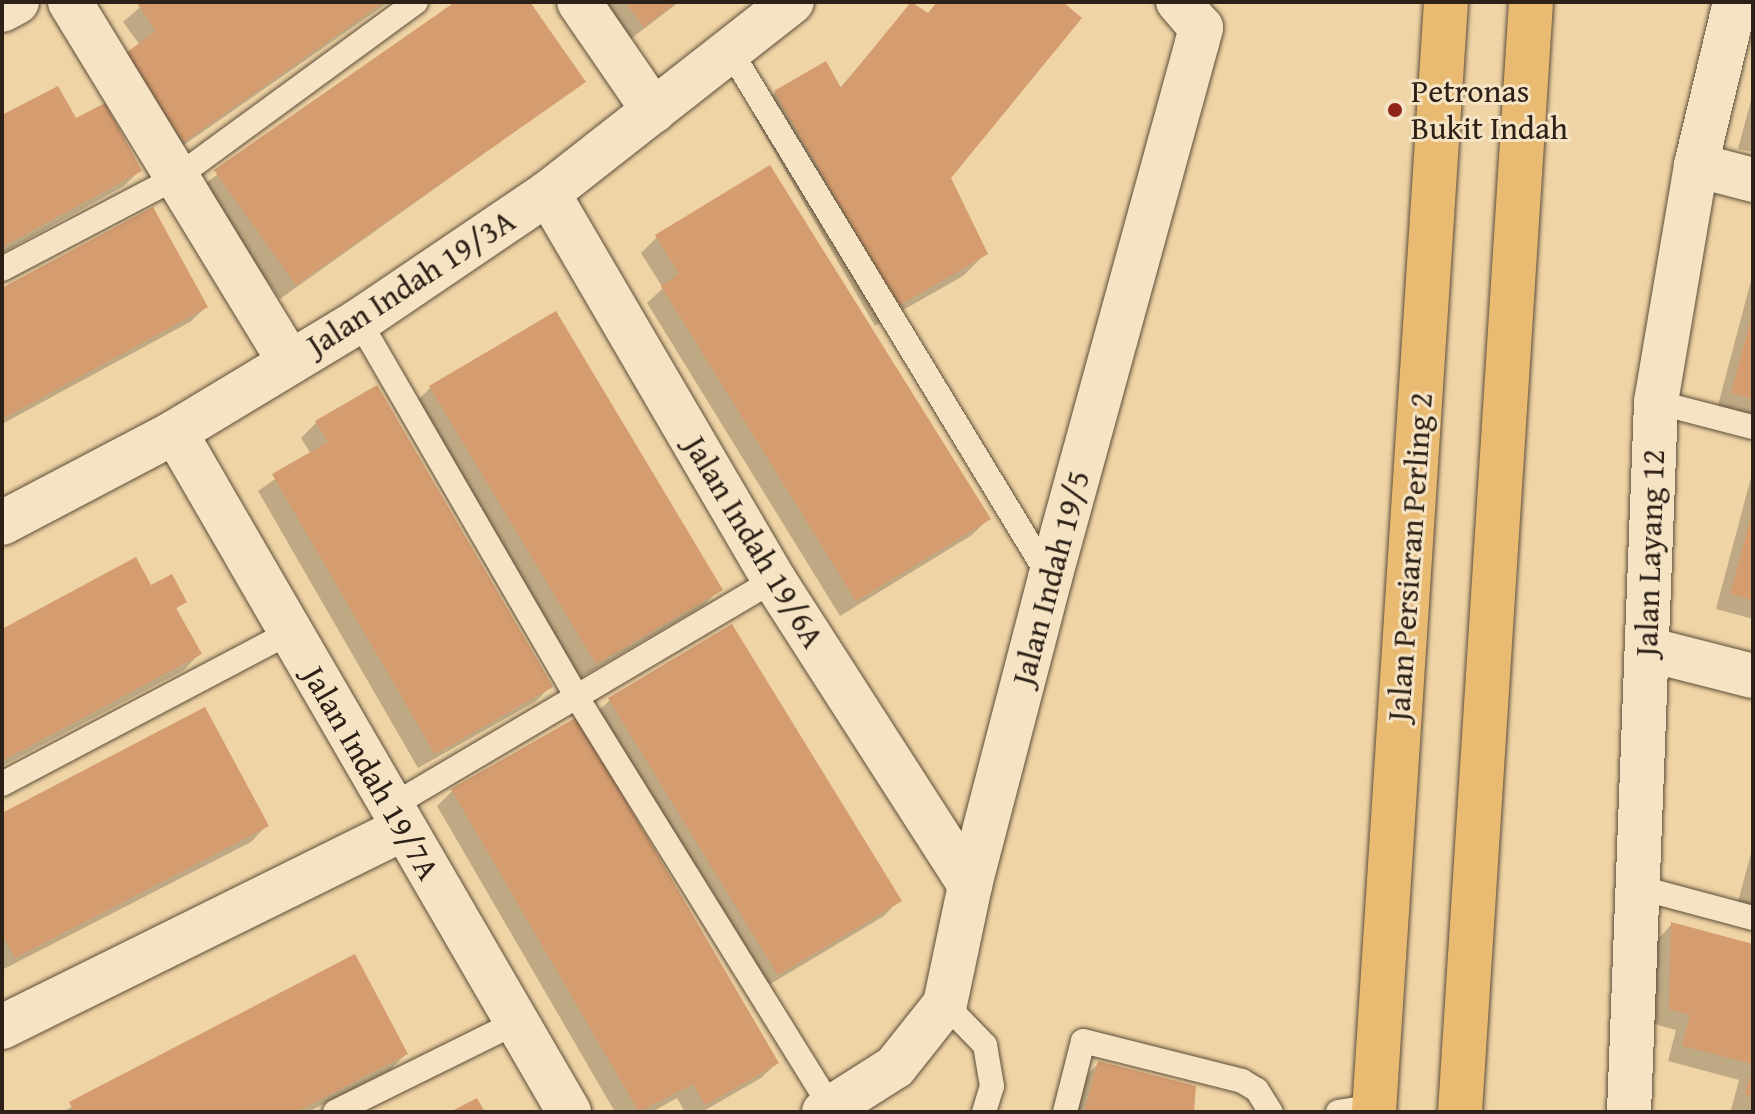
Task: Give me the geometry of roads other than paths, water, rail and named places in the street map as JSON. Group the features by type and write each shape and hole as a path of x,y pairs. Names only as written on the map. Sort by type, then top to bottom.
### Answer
{"main road":[{"name":"Jalan Persiaran Perling 2","path":"1362,1110 1446,2"},
{"path":"1460,1112 1531,2"}],"street":[{"path":"2,10 17,2"},
{"path":"70,2 290,362"},
{"path":"579,2 654,111"},
{"name":"Jalan Indah 19/3A","path":"2,523 175,432 359,321 548,193 792,2"},
{"name":"Jalan Layang 12","path":"1629,1112 1656,402 1696,165 1735,2"},
{"name":"Jalan Indah 19/5","path":"828,1109 895,1067 945,1004 970,885 1198,11"},
{"path":"1696,165 1753,180"},
{"name":"Jalan Indah 19/6A","path":"548,193 774,580 970,885"},
{"name":"Jalan Indah 19/7A","path":"175,432 569,1112"},
{"path":"1647,649 1753,676"},
{"path":"2,1027 397,818"}],"lane":[{"path":"2,269 177,177 416,2"},
{"path":"731,52 1050,578"},
{"path":"359,321 576,696 828,1109"},
{"path":"1656,402 1753,427"},
{"path":"397,818 576,696 774,580"},
{"path":"2,784 290,632"},
{"path":"1637,887 1753,918"},
{"path":"945,1004 985,1045 992,1086 984,1112"},
{"path":"335,1112 515,1023"},
{"path":"1065,1112 1083,1041 1242,1081 1257,1090 1271,1112"}],"place":[{"name":"Petronas Bukit Indah","path":"1395,110"}]}
